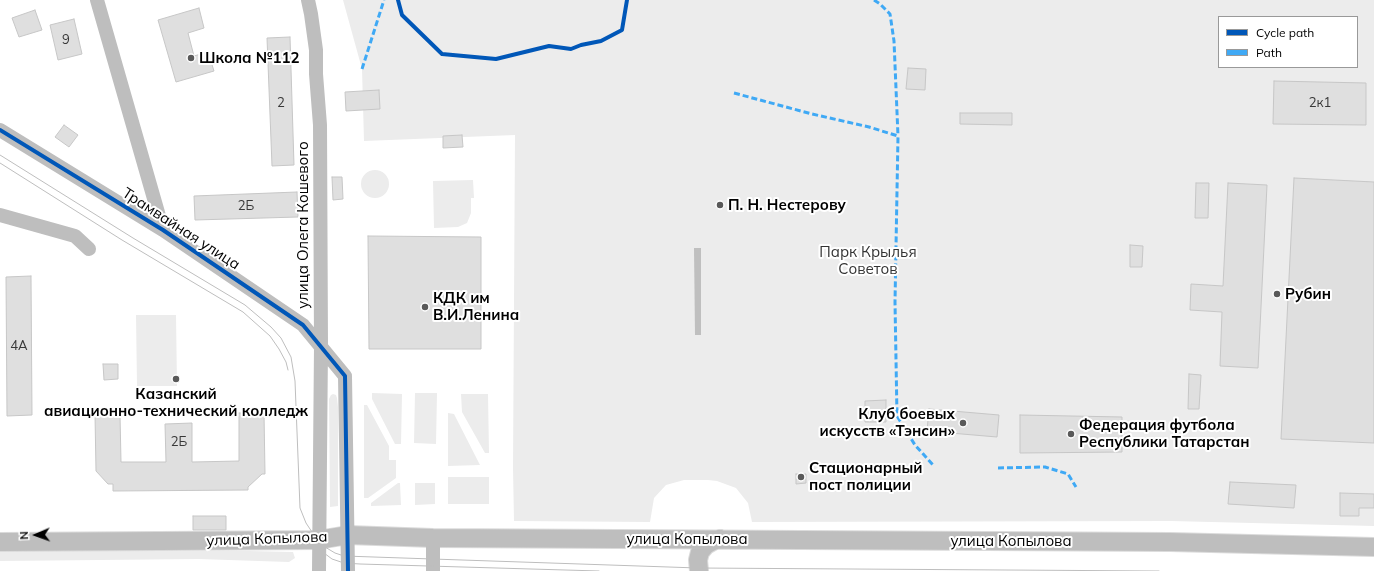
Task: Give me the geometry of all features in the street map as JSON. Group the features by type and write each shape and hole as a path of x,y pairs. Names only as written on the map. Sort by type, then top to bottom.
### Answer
{"main road":[{"name":"улица Копылова","path":"0,542 320,540 348,535 432,538 1162,542 1374,547"},
{"path":"699,571 698,560 700,552 706,545 720,539"}],"street":[{"path":"97,0 163,230"},
{"name":"улица Олега Кошевого","path":"308,0 316,50 316,74 320,125 320,571"},
{"name":"Трамвайная улица","path":"0,130 163,230 303,325 345,376 348,571"},
{"path":"0,215 76,236 89,249"},
{"path":"432,538 432,571"}],"green space":[{"name":"Парк Крылья Советов","path":"343,0 1374,0 1374,526 1171,521 752,522 748,503 736,488 717,481 708,480 684,480 666,485 654,498 650,522 514,521 515,135 364,141 362,69"},
{"path":"375,170 385,174 389,184 385,194 375,198 365,194 361,184 365,174"},
{"path":"473,180 474,198 471,198 471,213 467,223 458,227 434,228 433,181"},
{"path":"136,315 176,315 177,386 137,386"},
{"path":"372,393 402,394 401,444 395,444 372,399"},
{"path":"415,393 437,393 436,444 414,443"},
{"path":"333,394 336,395 338,407 338,506 330,507 329,399"},
{"path":"461,394 488,394 489,453 485,453 462,412"},
{"path":"364,405 367,405 389,446 389,460 396,460 396,478 368,498 364,498"},
{"path":"448,413 454,414 480,465 448,466"},
{"path":"448,477 489,477 489,504 448,504"},
{"path":"400,483 401,505 371,506 371,503"},
{"path":"415,483 435,483 435,504 415,505"},
{"path":"0,550 293,552 295,558 289,562 199,559 0,561"}],"shaded area":[{"path":"694,248 701,248 701,335 695,335"}],"building":[{"path":"199,8 204,28 188,33 194,56 208,52 214,71 176,82 158,20"},
{"path":"35,10 42,30 19,37 12,18"},
{"path":"74,19 82,54 58,60 50,25"},
{"path":"290,37 294,165 272,166 267,38"},
{"path":"908,68 926,69 925,90 906,89"},
{"path":"1274,81 1366,83 1366,125 1273,124"},
{"path":"379,90 380,109 346,111 345,92"},
{"path":"960,113 1012,113 1012,125 960,124"},
{"path":"64,125 78,135 69,147 55,137"},
{"path":"462,135 463,147 443,148 443,136"},
{"path":"332,177 342,177 343,199 333,200"},
{"path":"1294,178 1374,182 1374,443 1281,439"},
{"path":"1196,183 1209,183 1208,218 1195,218"},
{"path":"1228,183 1267,185 1258,368 1220,366 1222,312 1190,310 1191,284 1223,286"},
{"path":"297,192 298,217 195,220 194,196"},
{"name":"КДК им В.И.Ленина","path":"368,236 481,237 481,349 369,349"},
{"path":"1130,245 1143,246 1142,267 1130,267"},
{"path":"31,276 32,415 7,416 6,277"},
{"path":"103,364 118,364 118,379 104,380"},
{"path":"1189,374 1201,375 1199,409 1188,409"},
{"path":"886,400 886,422 865,422 865,401"},
{"name":"Клуб боевых искусств «Тэнсин»","path":"929,409 999,415 997,437 927,431"},
{"path":"239,413 264,413 265,474 262,474 248,487 248,490 113,491 113,484 108,484 96,471 95,415 120,415 121,462 166,462 165,424 192,423 192,462 239,461"},
{"name":"Федерация футбола Республики Татарстан","path":"1020,415 1122,417 1122,452 1020,453"},
{"path":"796,474 806,474 806,483 796,484"},
{"path":"1230,482 1296,485 1294,508 1228,504"},
{"path":"1340,493 1374,494 1374,508 1359,508 1359,516 1340,516"},
{"path":"193,516 226,516 226,530 193,530"}],"tram line":[{"path":"0,155 133,238 245,305 271,327 281,338 291,357 295,381 300,508 306,523 314,535 325,547 335,553 344,556 698,568 1159,571"},
{"path":"0,163 122,240 243,312 270,336 286,362 288,370"},
{"path":"320,550 332,559 344,563 599,571"}],"marked path":[{"path":"362,69 384,0"},
{"path":"874,0 890,14 894,41 898,136"},
{"path":"734,93 812,114 869,127 898,136 895,302 897,416 915,445 933,465"},
{"path":"998,468 1045,467 1068,474 1076,487"}],"cycle path":[{"path":"398,0 402,15 442,54 496,59 549,46 571,49 581,45 601,41 622,30 627,0"},
{"path":"0,130 163,230 303,325 345,376 348,571"}],"place":[{"name":"Школа №112","path":"191,58"},
{"name":"П. Н. Нестерову","path":"720,205"},
{"name":"Рубин","path":"1277,294"},
{"name":"КДК им В.И.Ленина","path":"425,307"},
{"name":"Казанский авиационно-технический колледж","path":"176,379"},
{"name":"Клуб боевых искусств «Тэнсин»","path":"963,423"},
{"name":"Федерация футбола Республики Татарстан","path":"1071,434"},
{"name":"Стационарный пост полиции","path":"801,477"}]}
